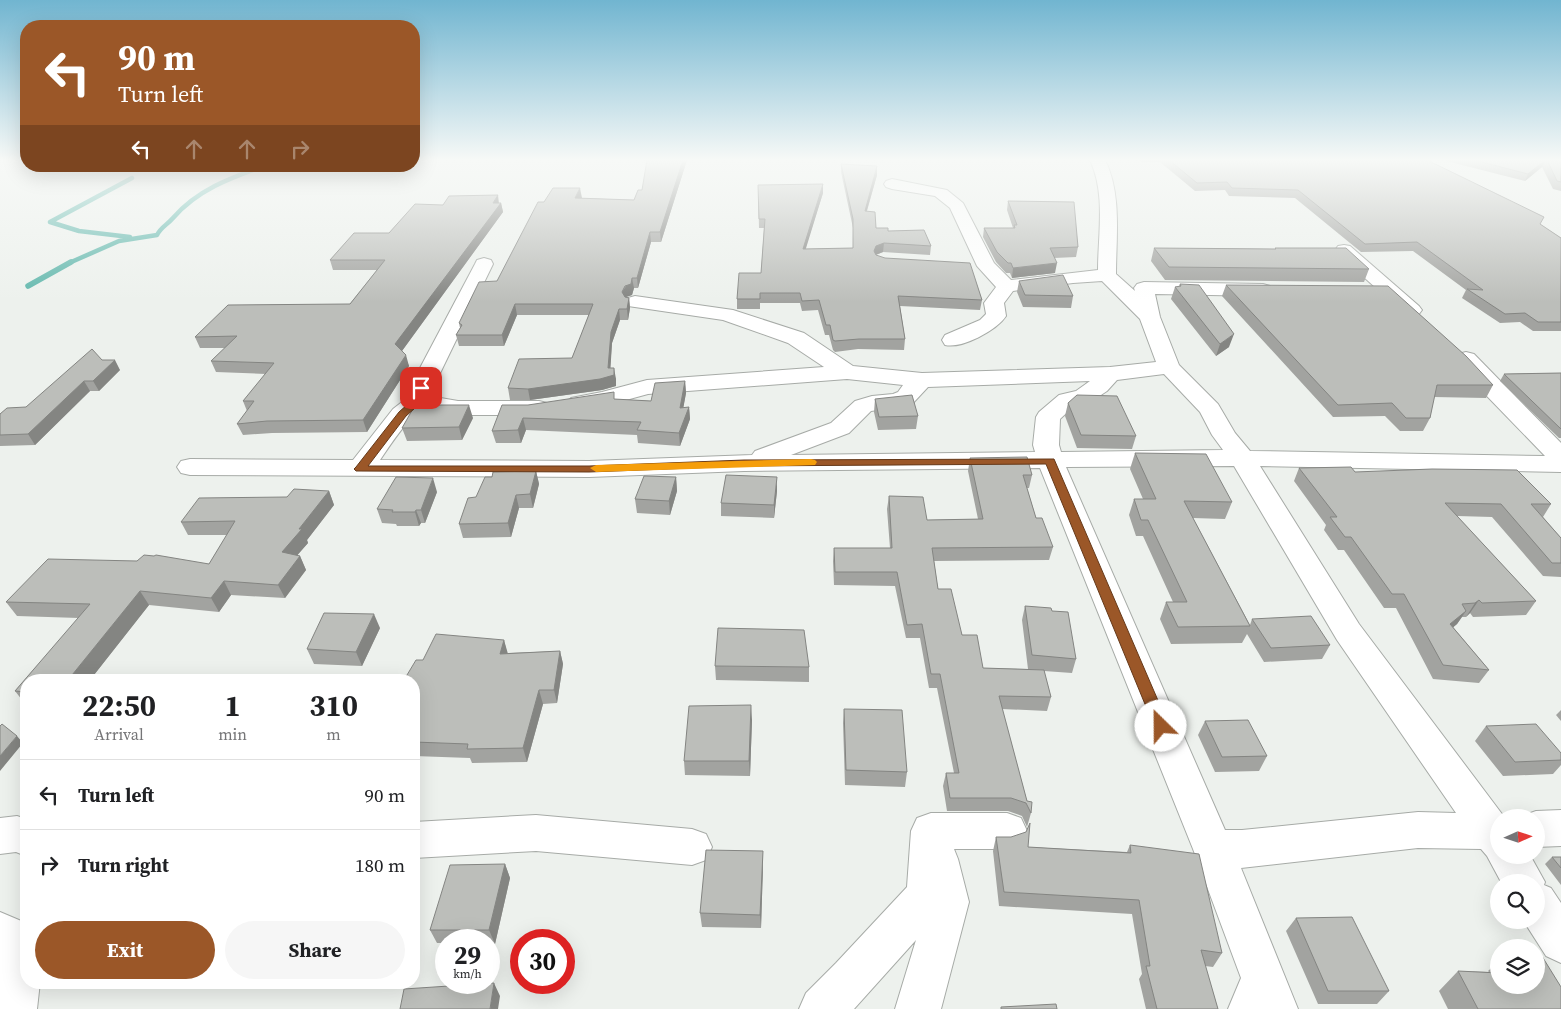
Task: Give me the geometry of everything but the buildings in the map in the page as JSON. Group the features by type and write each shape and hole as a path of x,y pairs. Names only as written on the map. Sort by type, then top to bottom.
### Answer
{"street":[{"path":"957,207 977,265 1007,286 1074,277 1107,275"},
{"path":"1107,207 1107,275 1150,317"},
{"path":"1344,250 1426,323"},
{"path":"360,469 402,414 412,406 484,264"},
{"path":"953,340 987,324 996,316 994,303 1007,286"},
{"path":"1277,290 1144,288 1150,317 1169,367 1210,409 1224,435 1242,458 1348,632 1490,828"},
{"path":"1361,290 1389,290"},
{"path":"635,302 705,310 734,317 796,338 847,372"},
{"path":"1448,342 1561,457"},
{"path":"412,406 425,403 458,408 530,409 604,399 648,387 847,372 922,380 1110,374 1169,367"},
{"path":"1110,374 1099,386 1084,396 1067,400 1048,417 1046,445 1050,461 1213,849 1263,999"},
{"path":"744,463 840,428 863,406 872,403 898,401 906,397 914,386 922,380"},
{"path":"190,467 589,469 744,463 1242,458 1561,464"},
{"path":"1545,829 1561,828"},
{"path":"1213,849 1242,848 1418,830 1490,839"},
{"path":"931,831 1007,831"},
{"path":"822,1009 852,979 927,895 931,831"},
{"path":"918,1009 948,902 931,831"},
{"path":"420,840 536,833 692,847"},
{"path":"0,836 20,835"},
{"path":"1545,916 1561,940"},
{"path":"0,933 12,939 18,974 14,1009"}],"waterway":[{"path":"78,207 50,222 79,231 130,237"},
{"path":"70,263 119,241 157,235 183,207"},
{"path":"28,286 70,263"}],"slow traffic":[{"path":"596,468 811,462"}],"route":[{"path":"421,388 412,406 402,414 360,469 589,469 744,463 1050,461 1161,726"}]}
